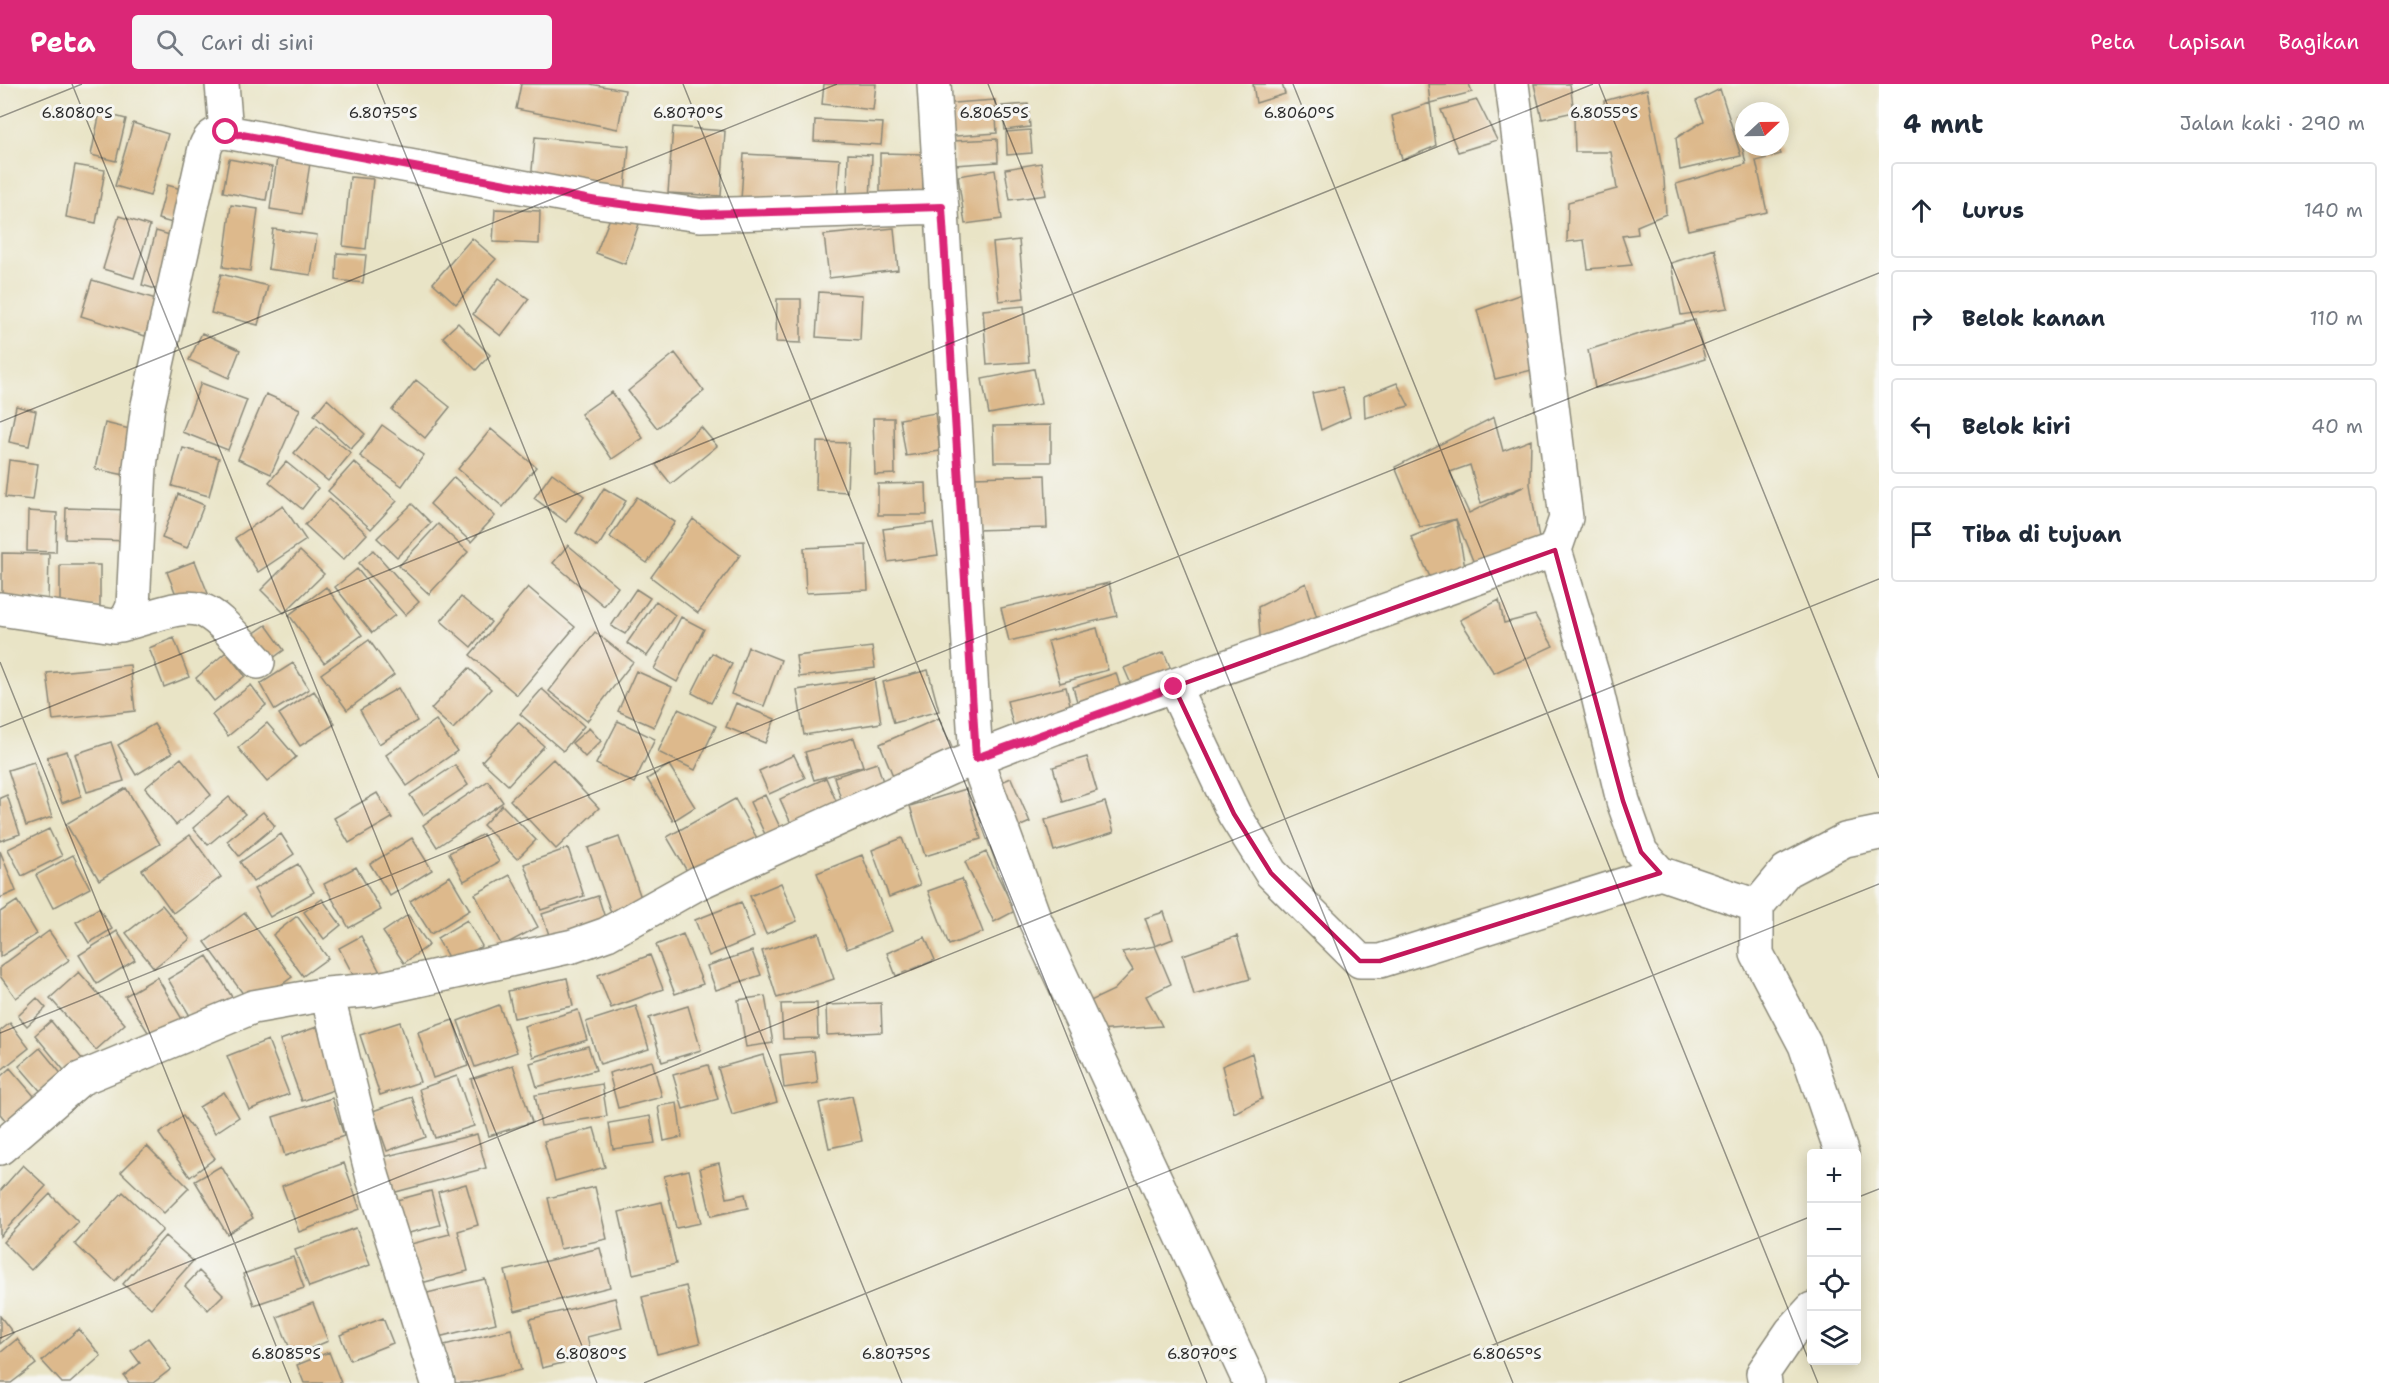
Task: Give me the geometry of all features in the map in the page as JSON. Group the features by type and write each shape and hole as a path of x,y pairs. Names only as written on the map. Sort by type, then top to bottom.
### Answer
{"street":[{"path":"222,84 226,132"},
{"path":"934,84 976,758 1035,920 1250,1383"},
{"path":"1512,84 1566,518 1555,550 1595,683 1623,801 1641,852 1660,873 1757,906"},
{"path":"121,625 133,606 140,467 153,376 205,148 212,136 226,132 597,201 700,214 942,207"},
{"path":"0,1148 80,1079 101,1068 253,1007 327,994 373,990 573,946 607,934 698,883 850,812 976,758 1555,550"},
{"path":"0,609 114,626 179,608 201,608 219,620 258,662"},
{"path":"1174,687 1234,814 1270,873 1360,961 1380,961 1660,873"},
{"path":"1840,1149 1805,1045 1757,954 1757,906 1786,871 1845,840 1879,832"},
{"path":"327,994 373,1178 438,1383"},
{"path":"1765,1383 1763,1373 1791,1332 1811,1311"}],"highlighted area":[{"path":"1555,550 1623,801 1641,852 1660,873 1380,961 1360,961 1271,873 1234,814 1174,687"}],"building":[{"path":"521,84 590,84 625,90 618,129 516,109"},
{"path":"824,84 876,84 873,110 822,104"},
{"path":"1253,84 1282,84 1285,94 1256,103"},
{"path":"1428,84 1469,84 1472,92 1430,103"},
{"path":"1534,84 1570,84 1574,112 1542,119"},
{"path":"1647,89 1664,179 1666,214 1637,226 1638,234 1622,236 1632,265 1588,269 1584,240 1567,242 1568,202 1617,189 1611,152 1575,152 1574,118 1606,115 1604,101"},
{"path":"1720,89 1735,137 1735,156 1741,156 1680,170 1676,138 1704,121 1696,101"},
{"path":"995,100 997,133 942,137 939,104"},
{"path":"1477,100 1497,140 1458,152 1441,110"},
{"path":"1430,103 1436,146 1402,160 1392,116"},
{"path":"1028,104 1030,127 1005,130 1002,106"},
{"path":"100,112 126,119 116,161 91,155"},
{"path":"815,120 883,123 881,145 814,141"},
{"path":"133,123 168,134 150,196 115,186"},
{"path":"673,127 725,131 721,196 668,193"},
{"path":"1030,130 1032,153 1007,155 1006,132"},
{"path":"535,137 629,146 625,191 531,181"},
{"path":"997,139 998,162 955,165 953,141"},
{"path":"880,153 923,154 923,197 880,197"},
{"path":"744,154 840,159 837,205 741,200"},
{"path":"848,154 872,155 870,202 847,201"},
{"path":"1744,156 1774,156 1756,161 1767,212 1688,230 1676,184 1746,164"},
{"path":"277,158 310,163 302,214 270,209"},
{"path":"229,159 272,167 266,200 223,192"},
{"path":"1041,163 1046,195 1010,200 1005,169"},
{"path":"75,165 105,170 96,223 66,217"},
{"path":"995,170 1002,219 965,224 958,176"},
{"path":"350,177 373,179 366,249 343,246"},
{"path":"167,185 192,192 183,226 158,219"},
{"path":"231,205 258,209 250,271 223,267"},
{"path":"495,209 540,211 539,244 493,242"},
{"path":"612,213 639,224 625,264 596,253"},
{"path":"119,216 150,226 134,278 103,269"},
{"path":"894,228 898,270 829,278 824,235"},
{"path":"273,229 317,235 311,275 268,269"},
{"path":"156,231 180,238 166,292 142,285"},
{"path":"472,238 496,259 456,304 433,283"},
{"path":"1019,240 1024,298 999,301 993,243"},
{"path":"1715,249 1728,308 1681,315 1671,263"},
{"path":"337,253 366,255 363,283 336,280"},
{"path":"221,274 268,286 258,325 211,313"},
{"path":"499,278 529,299 501,336 473,314"},
{"path":"92,280 156,299 145,336 81,316"},
{"path":"819,292 862,295 860,340 816,337"},
{"path":"1524,293 1532,370 1495,379 1477,310"},
{"path":"777,299 801,299 801,343 776,342"},
{"path":"1024,306 1029,362 987,365 983,310"},
{"path":"1695,320 1705,359 1647,377 1595,388 1588,350"},
{"path":"458,323 490,355 476,370 443,337"},
{"path":"202,333 240,350 229,378 189,360"},
{"path":"675,353 704,391 657,428 628,391"},
{"path":"1034,369 1041,404 989,414 982,379"},
{"path":"416,380 450,407 425,438 392,410"},
{"path":"201,383 247,400 228,450 182,432"},
{"path":"1397,383 1409,406 1365,418 1364,396"},
{"path":"1342,387 1350,417 1321,430 1312,393"},
{"path":"612,392 643,438 612,459 581,414"},
{"path":"266,394 300,409 271,474 238,459"},
{"path":"327,399 365,434 351,449 314,415"},
{"path":"16,406 36,411 29,446 9,442"},
{"path":"935,413 940,451 906,456 900,419"},
{"path":"1494,417 1503,451 1531,440 1530,484 1540,545 1476,568 1456,519 1420,527 1395,467","holes":["1470,465 1481,503 1525,486 1469,513 1450,472"]},
{"path":"873,418 894,418 895,474 875,475"},
{"path":"105,423 134,430 125,475 95,469"},
{"path":"382,425 424,455 402,486 360,456"},
{"path":"1051,425 1051,462 994,462 993,426"},
{"path":"317,426 351,453 328,481 294,453"},
{"path":"701,427 717,446 671,484 656,465"},
{"path":"491,429 536,467 503,507 458,469"},
{"path":"817,442 849,443 847,492 816,490"},
{"path":"183,448 219,458 209,496 172,486"},
{"path":"9,460 38,464 33,500 5,497"},
{"path":"286,462 318,488 302,509 269,482"},
{"path":"354,462 397,501 371,529 328,491"},
{"path":"552,473 584,496 566,522 534,498"},
{"path":"1045,475 1047,528 975,530 973,477"},
{"path":"454,477 495,516 471,542 430,504"},
{"path":"926,483 927,515 878,515 878,484"},
{"path":"604,488 626,501 598,547 576,533"},
{"path":"178,494 204,505 187,548 162,538"},
{"path":"637,497 675,522 647,563 610,537"},
{"path":"329,499 367,534 343,560 305,525"},
{"path":"412,504 431,523 397,557 377,538"},
{"path":"283,506 306,540 258,572 235,538"},
{"path":"66,508 131,510 130,541 65,539"},
{"path":"28,511 57,513 56,552 27,551"},
{"path":"693,519 740,555 698,613 651,577"},
{"path":"1456,519 1466,572 1433,583 1411,537"},
{"path":"933,523 938,555 888,562 883,529"},
{"path":"438,524 468,552 429,594 399,566"},
{"path":"568,545 618,587 604,606 553,563"},
{"path":"866,545 868,590 806,593 804,548"},
{"path":"373,550 419,602 405,615 359,563"},
{"path":"300,551 324,574 284,613 261,590"},
{"path":"2,553 49,554 48,599 2,598"},
{"path":"195,561 209,596 181,607 167,572"},
{"path":"60,565 100,565 100,608 60,607"},
{"path":"357,569 395,615 372,633 335,587"},
{"path":"1109,583 1117,616 1009,641 1001,608"},
{"path":"1306,583 1320,627 1261,649 1258,607"},
{"path":"326,587 362,635 324,663 289,615"},
{"path":"528,587 575,627 517,695 470,655"},
{"path":"636,589 650,598 625,634 611,626"},
{"path":"461,597 491,622 471,647 441,621"},
{"path":"1499,600 1504,623 1535,615 1553,646 1494,673 1460,620"},
{"path":"656,601 675,615 647,656 627,643"},
{"path":"681,617 704,629 677,682 654,669"},
{"path":"266,625 284,650 265,664 247,638"},
{"path":"1097,628 1108,670 1060,683 1048,641"},
{"path":"595,632 633,662 587,721 549,691"},
{"path":"174,638 189,677 164,687 149,648"},
{"path":"369,640 394,675 347,710 321,674"},
{"path":"748,647 781,660 764,706 731,694"},
{"path":"872,647 875,668 799,677 796,656"},
{"path":"226,652 245,676 214,701 196,678"},
{"path":"1164,652 1174,677 1135,693 1124,668"},
{"path":"712,653 732,664 711,703 692,693"},
{"path":"293,663 309,689 275,710 260,684"},
{"path":"130,665 135,711 53,720 47,673"},
{"path":"469,668 491,689 453,729 431,709"},
{"path":"928,670 939,711 894,723 883,682"},
{"path":"636,671 672,687 654,727 618,711"},
{"path":"1116,673 1123,696 1079,709 1073,687"},
{"path":"874,678 881,723 804,735 797,690"},
{"path":"251,685 266,705 228,736 212,715"},
{"path":"1066,687 1073,717 1015,732 1007,701"},
{"path":"398,688 417,721 379,744 360,710"},
{"path":"542,689 584,726 563,751 520,714"},
{"path":"314,691 335,724 300,746 279,714"},
{"path":"736,703 775,719 765,743 726,727"},
{"path":"678,709 716,726 695,770 658,752"},
{"path":"939,718 956,757 896,783 880,744"},
{"path":"436,720 457,751 407,786 386,755"},
{"path":"618,721 655,739 634,783 596,764"},
{"path":"518,722 544,746 508,785 482,761"},
{"path":"267,723 296,757 267,782 238,748"},
{"path":"154,724 172,753 136,775 118,745"},
{"path":"589,728 601,741 585,757 572,743"},
{"path":"854,738 863,766 814,780 805,752"},
{"path":"111,742 124,781 87,792 75,754"},
{"path":"67,751 81,796 62,803 47,757"},
{"path":"794,755 805,778 769,794 759,771"},
{"path":"1087,757 1097,791 1063,802 1053,767"},
{"path":"181,758 211,795 176,825 145,788"},
{"path":"553,759 599,808 556,849 510,800"},
{"path":"34,762 52,817 26,826 8,770"},
{"path":"877,763 886,791 843,805 834,777"},
{"path":"455,765 468,785 423,815 410,795"},
{"path":"669,765 695,807 673,821 647,779"},
{"path":"826,778 840,810 794,830 780,799"},
{"path":"1011,778 1030,822 1009,831 990,787"},
{"path":"488,781 503,802 437,847 423,825"},
{"path":"126,788 160,844 99,880 66,824"},
{"path":"966,789 981,839 925,856 910,806"},
{"path":"377,793 392,818 349,843 334,818"},
{"path":"7,795 20,834 0,841 0,798"},
{"path":"765,795 784,836 769,843 750,802"},
{"path":"229,797 245,814 208,845 193,828"},
{"path":"735,799 758,840 691,878 667,837"},
{"path":"1105,802 1114,832 1054,851 1045,820"},
{"path":"502,805 536,840 517,859 483,825"},
{"path":"263,812 275,826 239,856 227,841"},
{"path":"49,829 62,856 22,876 8,849"},
{"path":"281,834 294,854 253,882 240,862"},
{"path":"483,834 499,862 464,881 449,853"},
{"path":"190,835 221,877 173,913 142,870"},
{"path":"619,837 644,906 613,918 588,848"},
{"path":"412,838 432,870 390,896 370,864"},
{"path":"902,838 920,885 889,897 872,850"},
{"path":"568,848 584,896 541,910 524,864"},
{"path":"0,851 16,891 0,898"},
{"path":"986,852 1015,911 994,922 965,862"},
{"path":"73,855 90,888 53,908 36,875"},
{"path":"862,855 892,931 847,949 817,873"},
{"path":"298,864 314,892 270,917 254,889"},
{"path":"356,867 381,910 349,928 324,884"},
{"path":"510,875 538,927 502,946 475,894"},
{"path":"450,876 470,910 431,934 410,901"},
{"path":"962,879 983,932 949,945 928,891"},
{"path":"781,883 797,921 766,934 750,896"},
{"path":"598,896 606,921 551,941 542,914"},
{"path":"322,899 341,925 324,939 304,912"},
{"path":"17,901 37,934 0,957 0,912"},
{"path":"741,902 754,937 709,956 695,920"},
{"path":"162,905 190,939 154,968 126,933"},
{"path":"99,908 112,929 89,943 76,922"},
{"path":"1164,912 1173,939 1155,946 1145,918"},
{"path":"245,913 292,977 252,1006 205,942"},
{"path":"408,915 429,945 404,963 383,932"},
{"path":"297,916 328,958 303,976 273,935"},
{"path":"467,920 482,946 452,964 437,938"},
{"path":"49,931 69,960 16,998 0,976 0,967"},
{"path":"117,931 135,960 97,984 79,955"},
{"path":"819,933 834,979 777,998 762,951"},
{"path":"683,934 703,984 675,994 656,945"},
{"path":"361,936 382,976 360,988 339,948"},
{"path":"1237,936 1250,979 1194,995 1183,955"},
{"path":"925,937 935,960 896,976 887,953"},
{"path":"1155,946 1171,984 1146,996 1162,1026 1097,1031 1084,1004 1114,990 1133,970 1122,952"},
{"path":"752,951 761,975 716,990 707,966"},
{"path":"650,955 663,989 611,1008 598,975"},
{"path":"207,956 235,1002 196,1026 168,979"},
{"path":"79,972 125,1024 96,1050 50,998"},
{"path":"157,977 185,1024 155,1043 125,996"},
{"path":"567,978 573,1006 514,1018 508,991"},
{"path":"765,996 773,1043 746,1047 738,1000"},
{"path":"37,998 46,1008 27,1026 18,1016"},
{"path":"817,1003 818,1038 783,1039 781,1004"},
{"path":"881,1003 882,1032 827,1035 826,1005"},
{"path":"499,1005 517,1052 475,1067 458,1021"},
{"path":"636,1006 649,1049 600,1064 586,1022"},
{"path":"688,1006 701,1050 662,1062 649,1018"},
{"path":"578,1010 587,1040 533,1057 524,1026"},
{"path":"453,1020 468,1066 433,1078 418,1032"},
{"path":"51,1021 83,1060 67,1074 35,1035"},
{"path":"400,1022 420,1082 380,1095 360,1035"},
{"path":"10,1023 29,1048 0,1071 0,1031"},
{"path":"317,1027 339,1088 302,1101 280,1040"},
{"path":"268,1040 289,1094 249,1110 227,1056"},
{"path":"588,1046 596,1070 537,1087 530,1063"},
{"path":"40,1048 63,1076 43,1094 19,1066"},
{"path":"814,1051 818,1083 784,1088 780,1055"},
{"path":"1252,1053 1262,1099 1234,1113 1222,1066"},
{"path":"763,1055 777,1102 732,1115 718,1068"},
{"path":"652,1061 662,1097 618,1108 609,1073"},
{"path":"513,1065 532,1122 489,1136 471,1079"},
{"path":"708,1065 718,1099 683,1109 673,1075"},
{"path":"10,1068 40,1103 12,1128 0,1114 0,1077"},
{"path":"457,1076 474,1126 435,1138 419,1089"},
{"path":"602,1084 607,1116 541,1126 535,1095"},
{"path":"224,1092 239,1117 215,1133 199,1107"},
{"path":"852,1096 862,1141 829,1148 819,1103"},
{"path":"412,1097 426,1137 387,1151 373,1111"},
{"path":"332,1098 344,1136 285,1156 273,1117"},
{"path":"677,1103 682,1137 664,1141 658,1106"},
{"path":"183,1116 215,1158 190,1177 159,1134"},
{"path":"650,1116 655,1143 613,1149 609,1123"},
{"path":"594,1128 605,1167 555,1181 544,1141"},
{"path":"477,1134 486,1168 392,1193 383,1157"},
{"path":"147,1146 189,1188 164,1213 121,1172"},
{"path":"344,1163 360,1209 299,1232 282,1186"},
{"path":"719,1163 727,1198 745,1194 748,1208 711,1216 700,1168"},
{"path":"23,1165 46,1186 0,1236 0,1191"},
{"path":"221,1166 253,1218 227,1234 195,1181"},
{"path":"689,1170 701,1223 676,1228 664,1176"},
{"path":"466,1184 478,1225 458,1231 468,1271 421,1283 411,1244 450,1234 438,1192"},
{"path":"595,1187 607,1239 560,1249 548,1198"},
{"path":"431,1191 440,1225 401,1235 393,1201"},
{"path":"123,1192 163,1230 115,1281 75,1244"},
{"path":"50,1194 78,1222 31,1270 3,1242"},
{"path":"662,1202 676,1264 633,1274 619,1212"},
{"path":"356,1228 370,1265 309,1287 295,1250"},
{"path":"165,1236 193,1261 151,1308 123,1284"},
{"path":"600,1248 610,1287 515,1311 505,1271"},
{"path":"293,1257 304,1288 254,1305 243,1274"},
{"path":"199,1271 223,1295 208,1310 185,1286"},
{"path":"485,1279 496,1323 434,1338 423,1294"},
{"path":"686,1286 700,1343 657,1354 642,1297"},
{"path":"615,1298 622,1328 587,1337 592,1356 542,1368 530,1319"},
{"path":"313,1303 328,1341 293,1356 277,1317"},
{"path":"0,1316 13,1333 0,1344"},
{"path":"383,1318 393,1343 350,1360 340,1335"},
{"path":"79,1329 101,1356 70,1383 62,1383 42,1361"},
{"path":"511,1329 521,1370 470,1383 453,1383 444,1345"},
{"path":"148,1338 171,1369 153,1383 129,1383 124,1376 140,1363 131,1351"},
{"path":"17,1339 36,1364 11,1383 0,1383 0,1353"},
{"path":"329,1352 341,1383 304,1383 297,1365"}],"route":[{"path":"226,132 597,201 700,214 942,207 976,758 1054,728 1174,687"}]}
